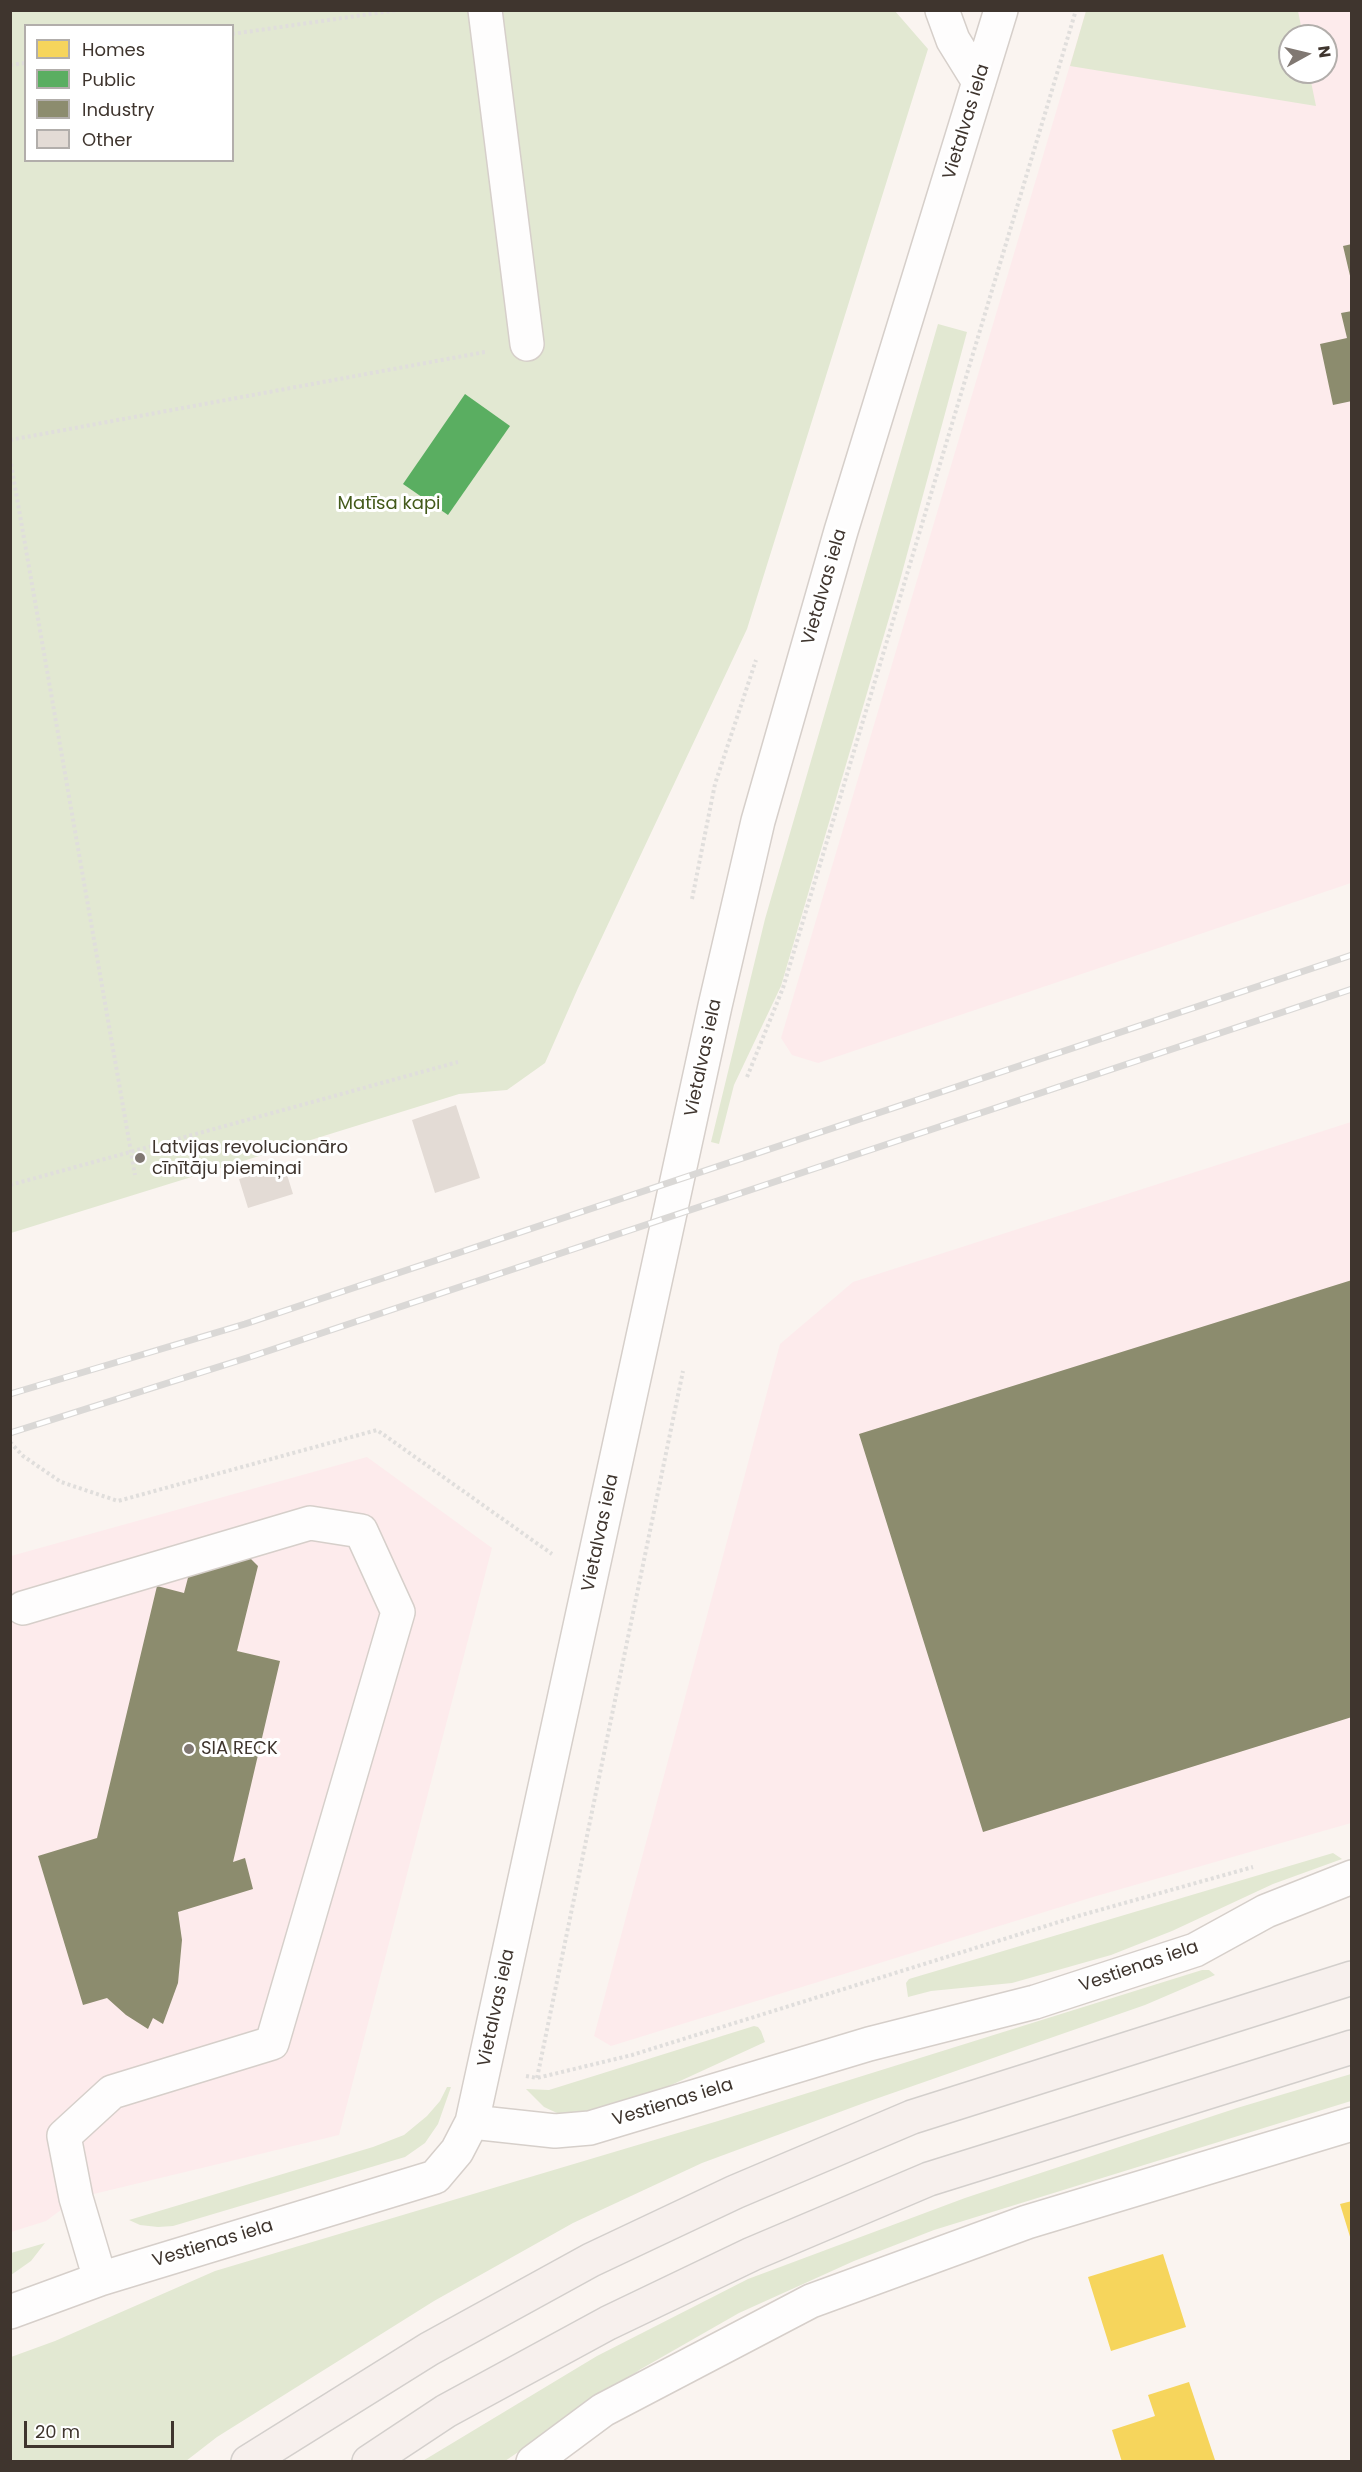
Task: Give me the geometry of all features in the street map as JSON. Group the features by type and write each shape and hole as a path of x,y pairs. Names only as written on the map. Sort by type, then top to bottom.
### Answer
{"main road":[{"path":"248,2462 429,2349 591,2260 735,2192 912,2117 1352,1978"},
{"path":"369,2462 446,2411 608,2323 752,2254 929,2179 1352,2047"}],"street":[{"path":"485,10 527,344"},
{"path":"942,10 953,40 979,82"},
{"name":"Vietalvas iela","path":"472,2122 715,1006 758,821 841,531 1001,10"},
{"path":"23,1608 310,1523 361,1531 398,1612 272,2043 112,2092 64,2136 76,2198 100,2279"},
{"name":"Vestienas iela","path":"10,2312 100,2279 435,2177 457,2151 472,2122 555,2131 590,2128 870,2044 1035,2002 1195,1950 1266,1911 1352,1876"},
{"path":"532,2462 603,2410 811,2301 1027,2222 1352,2124"}],"path":[{"path":"234,34 398,10"},
{"path":"746,1078 783,988 1076,10"},
{"path":"10,440 527,344"},
{"path":"10,458 135,1175"},
{"path":"10,1185 458,1062"},
{"path":"684,1365 537,2078 632,2055 1067,1919 1260,1864"},
{"path":"10,1442 23,1456 61,1482 118,1501 377,1430 558,1558"}],"shaded area":[{"path":"1086,11 1351,11 1351,883 818,1063 792,1055 781,1038"},
{"path":"1351,1122 1351,1823 1093,1897 611,2046 594,2036 780,1344 853,1282"},
{"path":"367,1457 492,1548 339,2135 77,2198 46,2221 11,2232 11,1556"}],"green space":[{"name":"Matīsa kapi","path":"11,11 895,11 928,49 747,629 545,1063 507,1090 459,1094 11,1233"},
{"path":"1086,11 1298,11 1301,24 1278,24 1278,84 1311,84 1316,106 1070,66"},
{"path":"938,324 967,332 899,584 781,986 734,1085 719,1144 711,1142 765,919"},
{"path":"1333,1853 1342,1859 1273,1884 1172,1931 1111,1955 1012,1983 931,1991 908,1997 906,1983 909,1979"},
{"path":"1202,1970 1209,1970 1215,1975 1145,2005 864,2103 702,2163 573,2223 434,2301 217,2437 186,2461 11,2461 11,2357 55,2341 215,2271 718,2121"},
{"path":"754,2026 761,2031 765,2042 643,2098 573,2116 557,2113 544,2107 526,2089 549,2090"},
{"path":"1351,2074 1351,2101 934,2230 854,2261 739,2313 641,2369 505,2461 421,2462 597,2356 748,2279 965,2198 1237,2108"},
{"path":"447,2087 451,2087 438,2124 425,2143 405,2157 173,2226 140,2225 129,2220 373,2147 404,2135 427,2116 440,2101"},
{"path":"45,2243 31,2261 11,2275 11,2253"}],"building: Homes":[{"path":"1352,2201 1352,2240 1351,2240 1340,2204"},
{"path":"1163,2254 1186,2327 1111,2351 1088,2277"},
{"path":"1189,2382 1215,2460 1208,2462 1122,2462 1112,2430 1155,2416 1148,2395"}],"building: Public":[{"path":"465,394 510,426 448,515 403,484"}],"building: Industry":[{"path":"1352,244 1352,280 1351,280 1343,246"},
{"path":"1352,311 1352,401 1333,405 1320,344 1347,338 1341,313"},
{"path":"1352,1280 1352,1717 983,1832 859,1434"},
{"name":"SIA RECK","path":"248,1556 258,1566 237,1651 280,1661 233,1862 245,1858 253,1889 178,1912 182,1940 178,1983 163,2024 153,2018 148,2029 126,2015 107,1998 83,2005 38,1856 97,1838 157,1586 184,1593 190,1570"}],"building: Other":[{"path":"456,1105 480,1178 435,1193 412,1120"},
{"path":"284,1165 293,1194 248,1208 239,1179"}],"railway":[{"path":"10,1394 245,1324 1352,955"},
{"path":"10,1433 256,1355 1352,989"}],"place":[{"name":"Latvijas revolucionāro cīnītāju piemiņai","path":"140,1158"},
{"name":"SIA RECK","path":"189,1749"}]}
